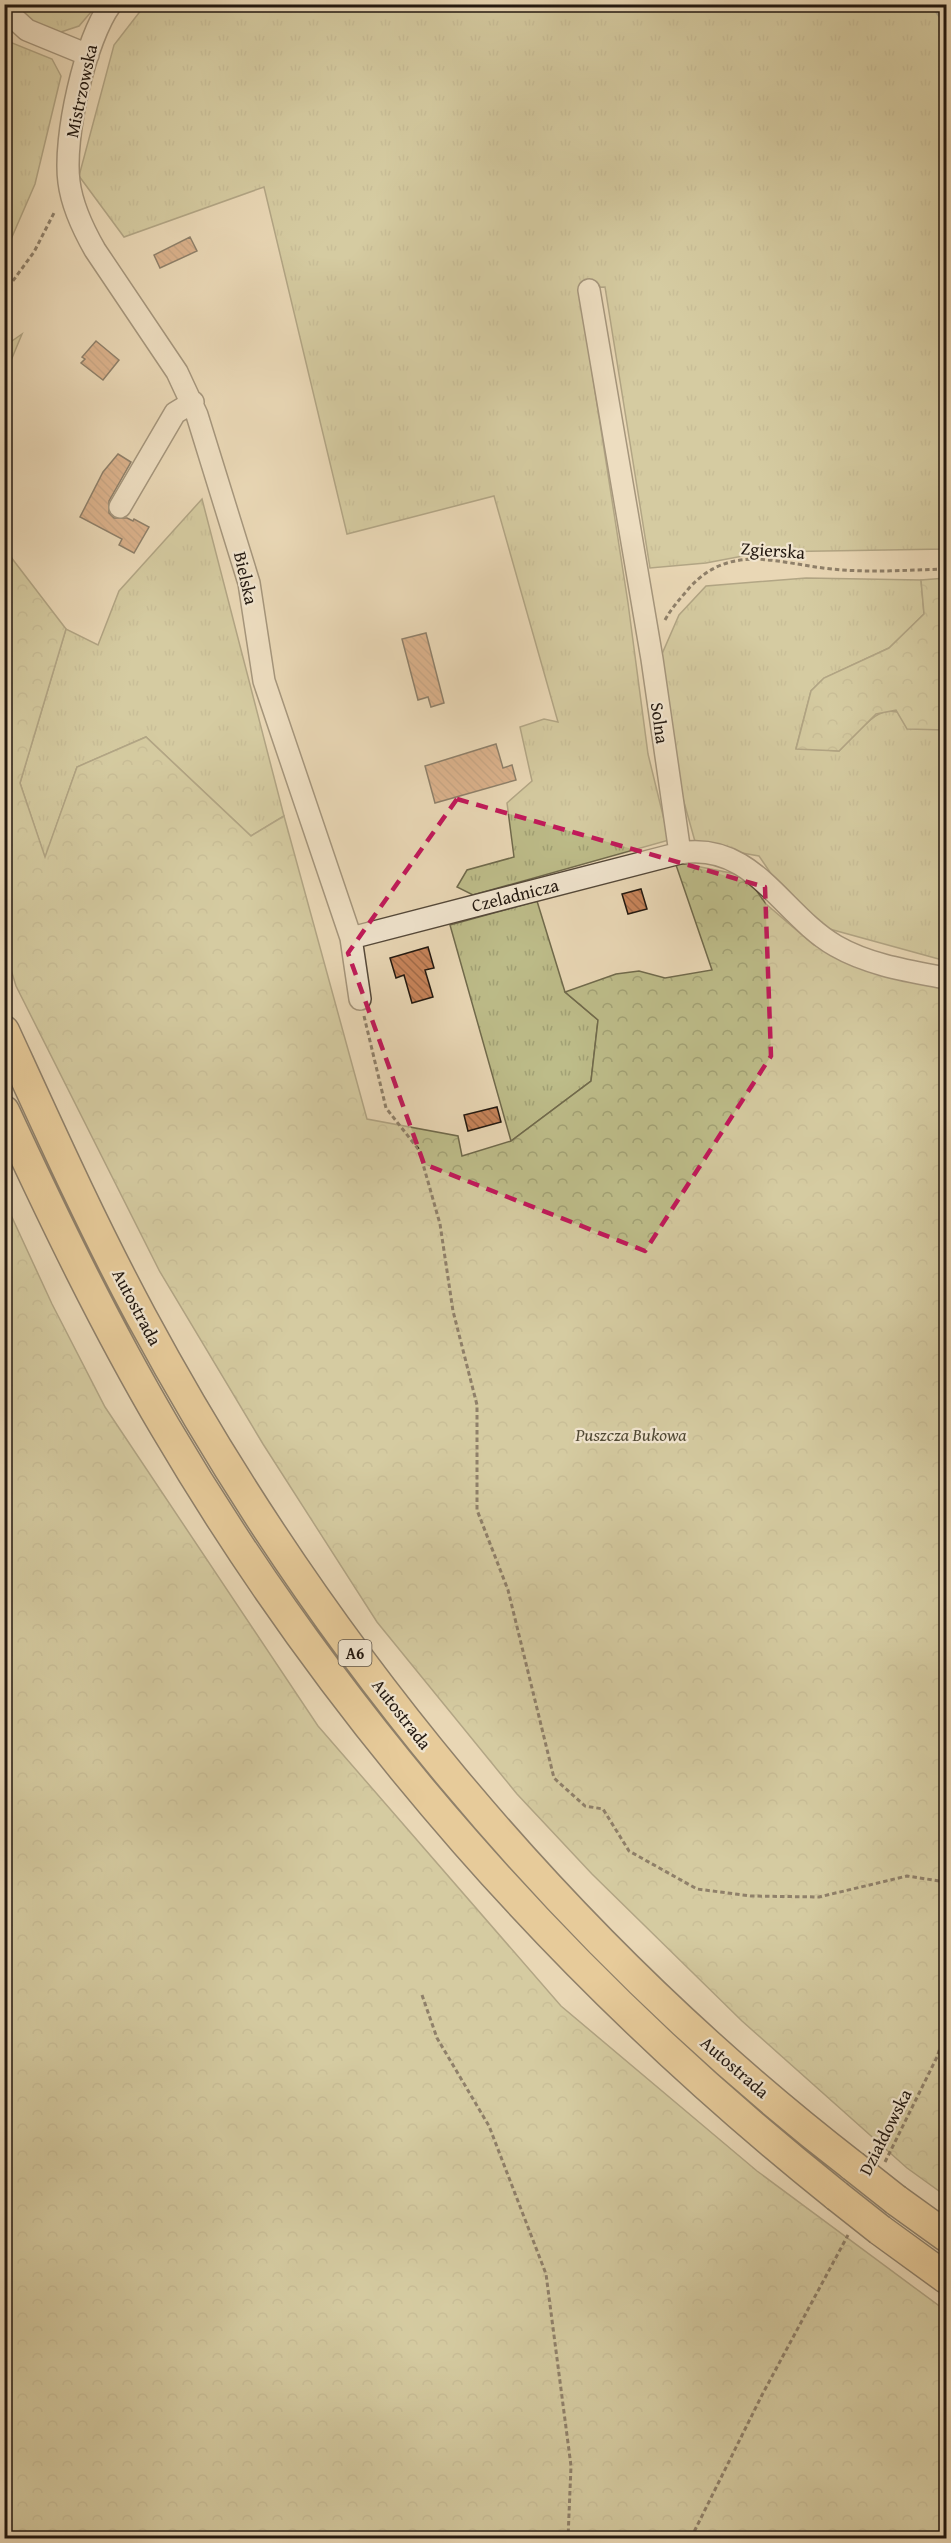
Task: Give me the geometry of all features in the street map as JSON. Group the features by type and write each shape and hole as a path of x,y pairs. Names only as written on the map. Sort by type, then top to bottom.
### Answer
{"highway":[{"name":"Autostrada","path":"4,1030 95,1226 174,1375 279,1546 357,1656 439,1761 505,1838 596,1936 692,2029 766,2095 853,2166 946,2236"},
{"name":"Autostrada","path":"4,1112 84,1280 164,1426 241,1548 350,1702 469,1848 591,1978 688,2070 837,2196 866,2228 946,2278"}],"street":[{"name":"Mistrzowska","path":"69,183 70,138 88,55 97,28 111,4"},
{"path":"4,9 27,30 88,55"},
{"name":"Bielska","path":"69,183 77,213 95,250 177,372 193,402 222,489 249,583 264,681 351,938 360,999"},
{"name":"Solna","path":"589,290 652,660 680,853"},
{"path":"120,507 175,413 193,402"},
{"path":"680,853 702,850 720,854 737,862 768,886 817,933 844,950 893,968 946,978"},
{"name":"Czeladnicza","path":"351,938 680,853"}],"path":[{"path":"4,293 34,252 69,183"},
{"name":"Zgierska","path":"663,624 671,608 705,572 728,561 760,559 834,569 946,569"},
{"path":"360,999 386,1108 419,1150 440,1224 453,1311 477,1405 477,1510 508,1590 554,1778 585,1806 603,1809 629,1851 697,1888 751,1896 819,1898 907,1876 946,1882"},
{"path":"422,1995 437,2038 489,2126 546,2274 571,2466 568,2538"},
{"name":"Działdowska","path":"882,2167 937,2057 946,2031"},
{"path":"691,2538 762,2395 844,2244 866,2228"}],"highlighted area":[{"path":"457,799 765,887 771,1056 645,1251 424,1164 348,953"}],"green space":[{"path":"20,5 97,5 79,26 58,33 30,23"},
{"path":"145,5 946,5 946,549 764,552 706,563 650,568 605,287 579,288 628,603 648,754 669,840 473,895 457,887 467,870 514,857 507,803 532,781 520,727 544,719 558,722 494,496 347,534 264,187 124,237 79,176 114,45"},
{"path":"5,31 12,43 52,59 61,76 35,184 5,253"},
{"path":"22,334 5,375 5,346"},
{"path":"202,499 284,816 251,836 146,737 77,767 45,858 20,783 66,629 98,645 119,591"},
{"name":"Puszcza Bukowa","path":"4,548 66,629 20,783 45,857 77,767 146,737 251,836 284,816 367,1119 458,1136 462,1156 511,1141 591,1081 598,1020 565,992 616,974 639,971 665,978 712,970 675,862 746,876 766,904 814,945 946,982 946,2196 907,2168 742,2021 592,1874 517,1794 377,1622 263,1444 160,1272 16,986 5,950"},
{"path":"806,578 921,580 924,614 889,648 824,678 811,691 796,748 839,751 876,715 885,712 907,715 943,731 946,730 946,961 826,928 784,893 759,856 696,845 682,795 664,683 662,654 679,615 706,586"},
{"path":"946,578 946,730 907,729 896,710 876,714 839,751 796,749 811,691 824,678 889,648 924,614 921,580"},
{"path":"537,901 565,992 598,1020 591,1081 511,1141 450,925"},
{"path":"4,1200 52,1304 105,1407 318,1726 561,2006 757,2171 946,2311 946,2538 5,2538"}],"building":[{"path":"190,237 197,251 160,268 154,255"},
{"path":"96,341 119,360 103,380 81,363 85,359 82,357"},
{"path":"118,454 131,462 109,501 109,513 114,518 127,518 133,521 134,519 149,527 134,553 119,545 122,539 80,517 103,472"},
{"path":"426,633 444,703 431,707 428,697 418,700 402,639"},
{"path":"496,744 503,768 512,765 516,780 435,803 425,766"},
{"path":"641,889 647,909 628,914 622,894"},
{"path":"428,947 434,968 425,970 433,997 412,1003 404,975 396,978 390,958"},
{"path":"497,1107 501,1122 468,1131 464,1115"}],"waterway":[{"path":"932,4 946,23"}]}
